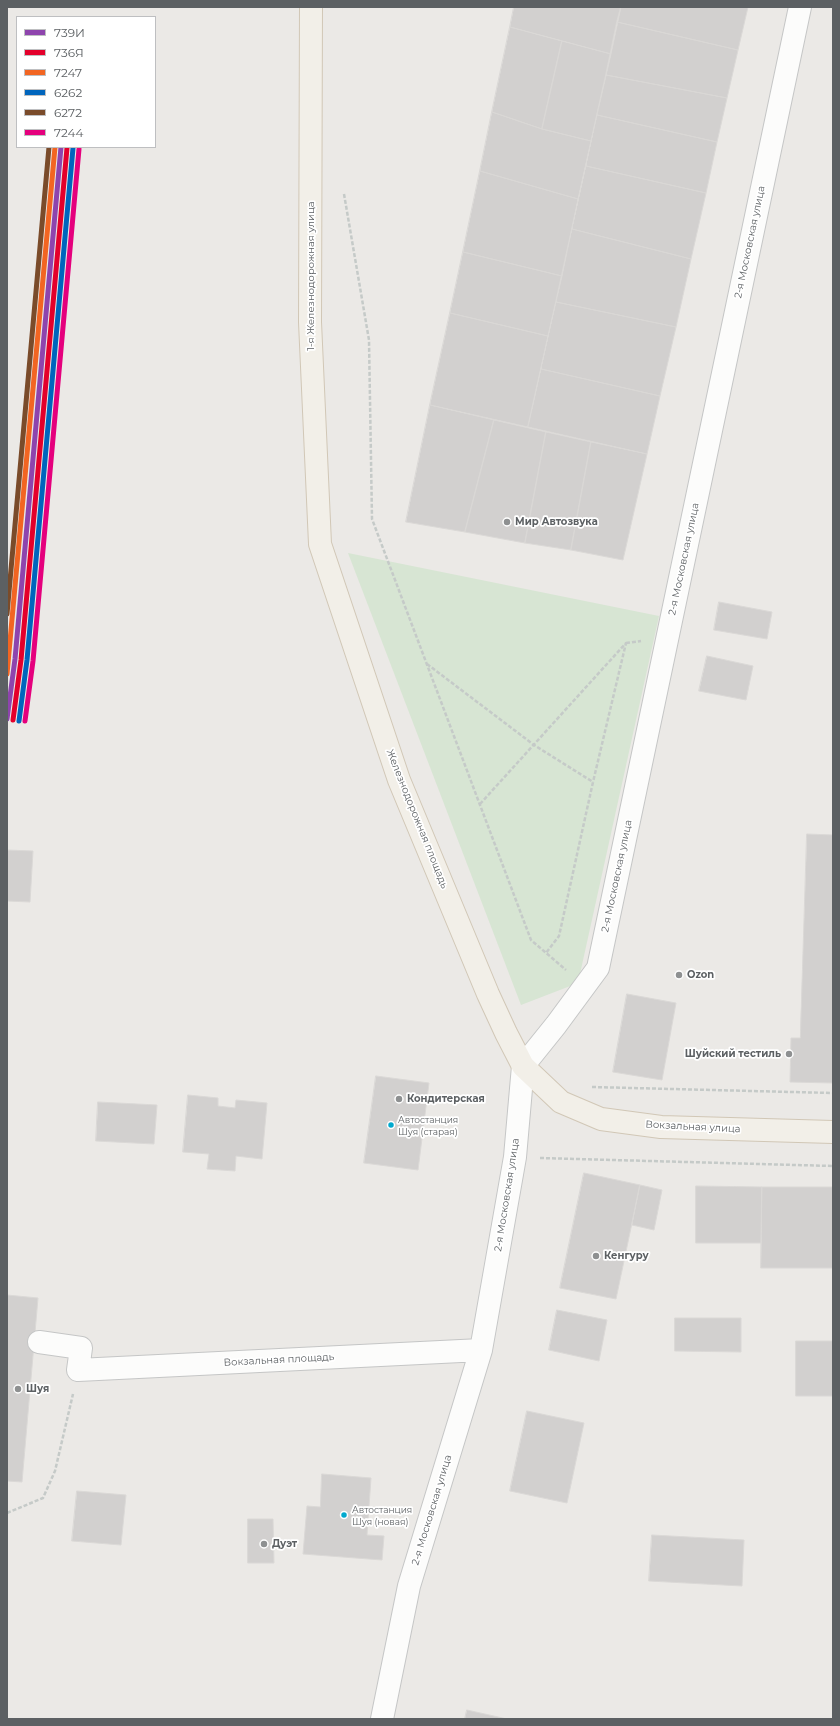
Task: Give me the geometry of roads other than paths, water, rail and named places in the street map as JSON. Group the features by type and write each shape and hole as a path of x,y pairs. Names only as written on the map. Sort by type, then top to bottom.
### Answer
{"main road":[{"name":"1-я Железнодорожная улица","path":"311,7 310,322 320,544"},
{"name":"Железнодорожная площадь","path":"320,544 399,780 488,994 522,1066"},
{"name":"Вокзальная улица","path":"522,1066 561,1102 601,1119 661,1127 833,1132"}],"street":[{"name":"2-я Московская улица","path":"382,1719 408,1586 481,1350 515,1157 522,1066 598,968 800,7"},
{"name":"Вокзальная площадь","path":"39,1342 81,1348 78,1370 481,1350"}],"place":[{"name":"Мир Автозвука","path":"507,522"},
{"name":"Ozon","path":"679,975"},
{"name":"Шуйский тестиль","path":"789,1054"},
{"name":"Кондитерская","path":"399,1099"},
{"name":"Автостанция Шуя (старая)","path":"391,1125"},
{"name":"Кенгуру","path":"596,1256"},
{"name":"Шуя","path":"18,1389"},
{"name":"Автостанция Шуя (новая)","path":"344,1515"},
{"name":"Дуэт","path":"264,1544"}]}
